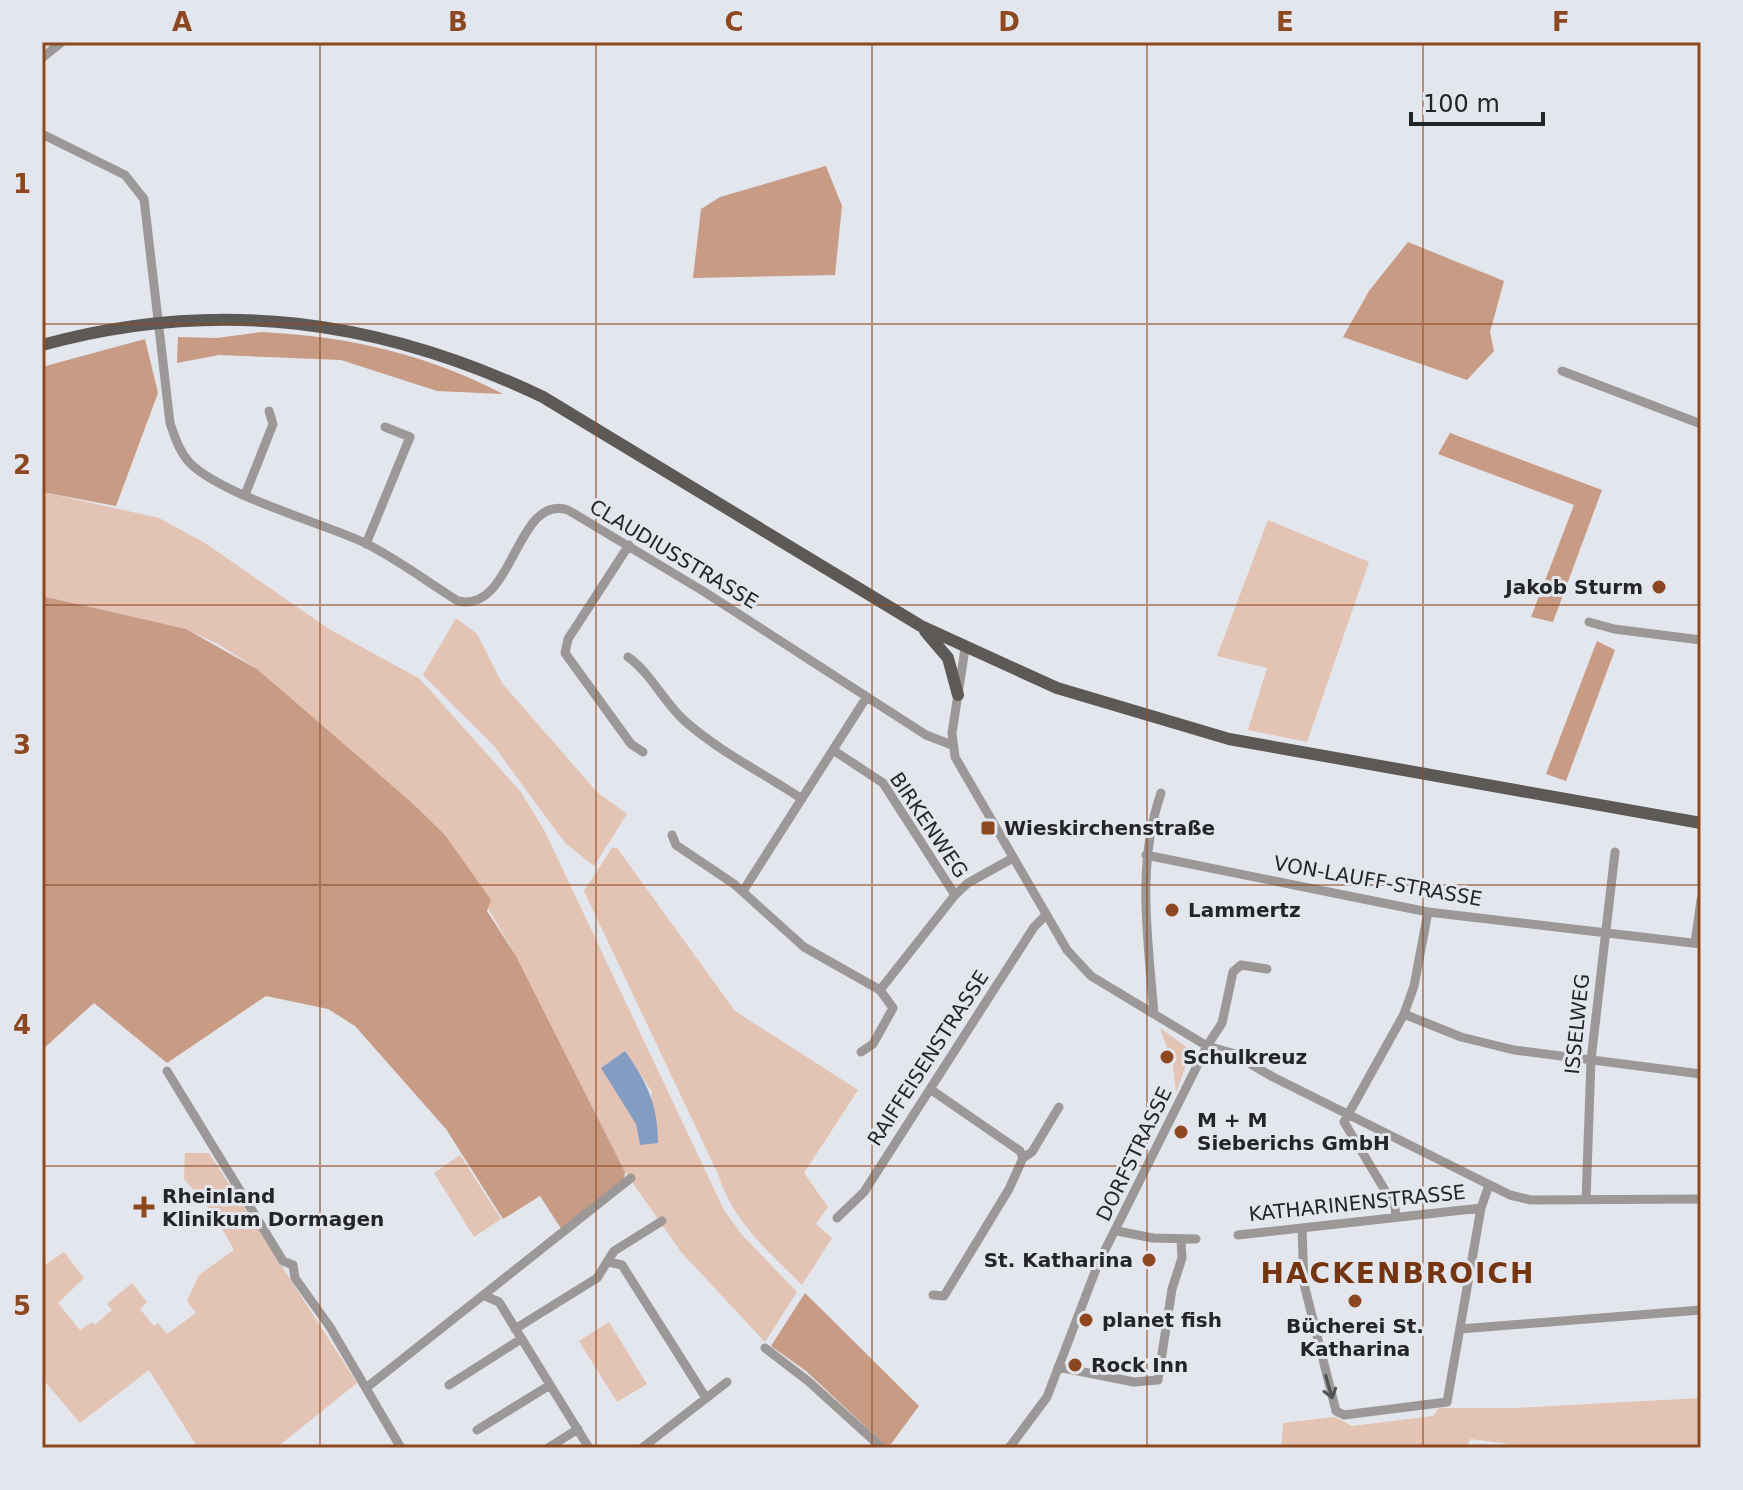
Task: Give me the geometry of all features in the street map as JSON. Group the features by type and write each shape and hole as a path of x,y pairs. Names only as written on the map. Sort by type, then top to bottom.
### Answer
{"main road":[{"path":"42,345 98,331 160,322 243,319 299,322 378,336 461,361 583,420 798,555 921,626 965,649 1081,696 1215,735 1701,823"},
{"path":"921,626 948,658 958,695"}],"street":[{"path":"42,58 62,42"},
{"name":"CLAUDIUSSTRASSE","path":"42,134 115,170 139,189 147,210 166,399 176,442 189,461 204,474 245,495 366,544 458,601 468,603 487,596 531,528 551,508 568,510 629,545 936,741 952,745"},
{"path":"1562,371 1701,424"},
{"path":"245,495 273,424 269,411"},
{"path":"385,427 421,441"},
{"path":"366,544 410,437"},
{"path":"629,545 568,639 565,653 631,744 643,752"},
{"path":"1589,622 1614,629 1701,640"},
{"path":"965,649 952,745 959,766 1067,950 1091,976 1207,1046 1232,1053 1348,1115 1521,1198 1701,1199"},
{"path":"628,657 639,665 670,707 689,725 802,799"},
{"path":"743,891 866,698"},
{"name":"BIRKENWEG","path":"833,750 883,783 955,895"},
{"path":"1154,1014 1145,895 1146,855 1150,825 1161,793"},
{"path":"672,835 676,845 743,891 804,947 880,990 893,1008 873,1044 861,1052"},
{"name":"ISSELWEG","path":"1586,1200 1591,1060 1615,852"},
{"name":"VON-LAUFF-STRASSE","path":"1146,855 1428,912 1698,943"},
{"path":"880,990 955,895 968,883 1013,858"},
{"path":"1698,943 1701,900"},
{"path":"1396,1217 1395,1207 1344,1122 1404,1014 1414,986 1428,912"},
{"name":"RAIFFEISENSTRASSE","path":"837,1218 864,1192 1034,927 1046,915"},
{"name":"DORFSTRASSE","path":"1009,1448 1047,1397 1083,1299 1207,1046 1222,1023 1235,968 1241,965 1267,969"},
{"path":"1404,1014 1461,1037 1501,1047 1701,1074"},
{"path":"167,1071 283,1261 293,1265 295,1278 321,1313 401,1448"},
{"path":"930,1089 1020,1151 1023,1158"},
{"path":"933,1295 944,1296 1023,1158 1032,1152 1059,1107"},
{"path":"366,1388 631,1178"},
{"path":"1302,1228 1304,1284 1336,1411 1344,1415 1447,1402 1481,1208 1489,1185"},
{"name":"KATHARINENSTRASSE","path":"1238,1235 1481,1208"},
{"path":"515,1329 597,1278 614,1251 662,1221"},
{"path":"1117,1231 1181,1240 1196,1239"},
{"path":"1058,1367 1134,1382 1158,1380 1172,1289 1182,1258 1181,1240"},
{"path":"609,1262 622,1265 706,1398"},
{"path":"485,1296 499,1302 589,1448"},
{"path":"1460,1329 1701,1310"},
{"path":"449,1385 521,1339"},
{"path":"765,1348 808,1381 882,1448"},
{"path":"642,1448 727,1382"},
{"path":"477,1430 550,1385"},
{"path":"548,1448 578,1429"}],"shaded area":[{"path":"826,166 842,206 835,275 693,278 701,209 720,197"},
{"path":"1408,242 1504,281 1490,332 1494,351 1467,380 1343,337 1369,291"},
{"path":"261,332 324,338 385,350 445,368 503,394 437,391 341,360 219,355 177,363 178,337 217,338"},
{"path":"145,339 158,393 116,506 42,492 42,367"},
{"path":"1450,433 1602,490 1553,622 1531,617 1574,505 1438,454"},
{"path":"42,492 159,518 205,543 329,629 420,679 521,792 545,832 724,1210 742,1235 797,1292 765,1342 681,1252 625,1172 516,956 445,835 257,669 218,644 185,629 42,596","holes":["625,1051 652,1092 640,1145"]},
{"path":"1268,520 1369,562 1307,742 1248,730 1267,668 1217,656"},
{"path":"42,596 186,629 257,669 445,835 491,900 487,911 516,956 625,1172 624,1180 562,1230 540,1196 503,1219 446,1129 355,1026 328,1009 266,996 167,1063 94,1003 42,1050"},
{"path":"456,618 477,634 502,683 597,792 627,814 594,866 565,843 494,746 423,675"},
{"path":"1597,641 1615,650 1566,781 1546,774"},
{"path":"612,848 617,848 735,1011 858,1090 804,1173 828,1207 816,1224 832,1238 802,1285 764,1248 733,1207 584,891"},
{"path":"1160,1028 1188,1048 1189,1057 1176,1093 1173,1064"},
{"path":"185,1153 209,1153 357,1383 276,1448 198,1448 149,1370 80,1423 42,1378 42,1267 64,1252 84,1278 58,1303 80,1330 92,1322 95,1325 112,1310 107,1304 132,1283 147,1302 140,1309 154,1326 158,1323 167,1334 196,1313 187,1301 199,1275 234,1250 215,1216 184,1179"},
{"path":"460,1155 501,1219 474,1237 434,1173"},
{"path":"805,1293 919,1406 888,1448 806,1371 771,1346"},
{"path":"609,1322 647,1384 617,1402 579,1341"},
{"path":"1701,1398 1701,1448 1542,1448 1470,1439 1467,1448 1281,1448 1283,1423 1335,1417 1352,1426 1433,1416 1439,1408 1513,1408"}],"water":[{"path":"625,1051 650,1094 658,1143 640,1145 636,1124 601,1068"}],"place":[{"name":"Jakob Sturm","path":"1659,587"},
{"name":"Wieskirchenstraße","path":"988,828"},
{"name":"Lammertz","path":"1172,910"},
{"name":"Schulkreuz","path":"1167,1057"},
{"name":"M + M Sieberichs GmbH","path":"1181,1132"},
{"name":"Rheinland Klinikum Dormagen","path":"144,1207"},
{"name":"St. Katharina","path":"1149,1260"},
{"name":"Bücherei St. Katharina","path":"1355,1301"},
{"name":"planet fish","path":"1086,1320"},
{"name":"Rock Inn","path":"1075,1365"}],"district":[{"name":"HACKENBROICH","path":"1398,1273"}]}
